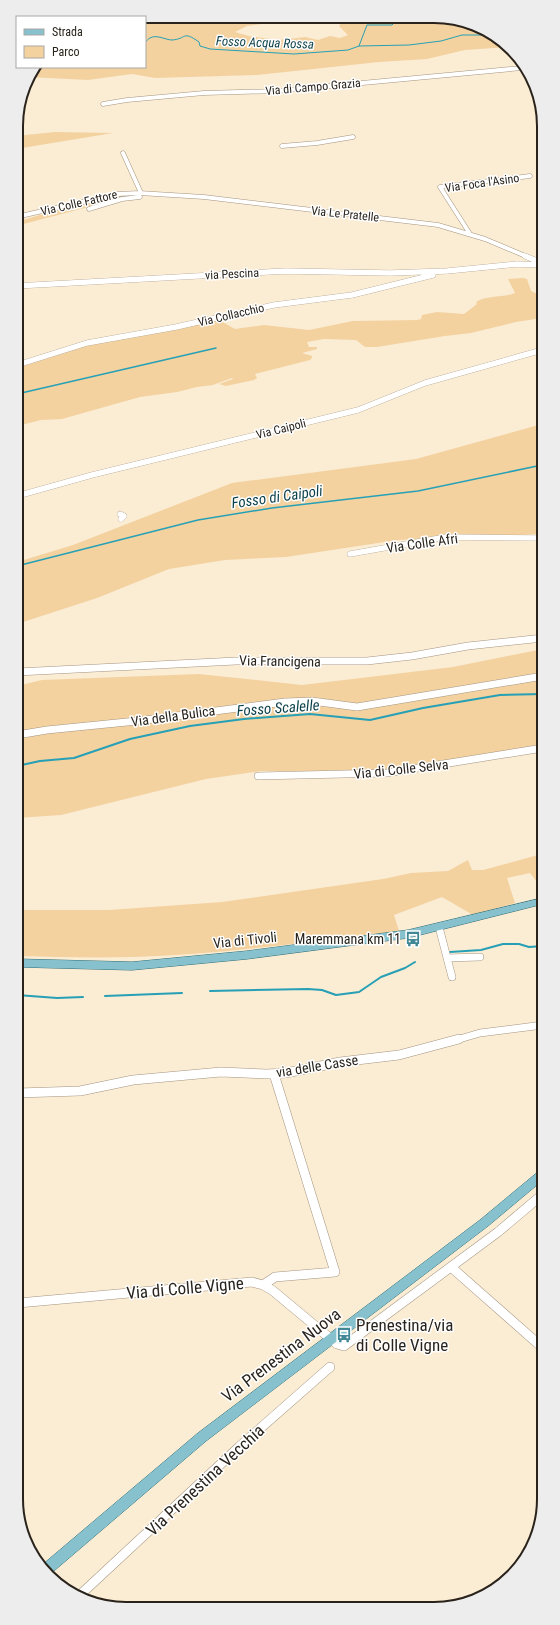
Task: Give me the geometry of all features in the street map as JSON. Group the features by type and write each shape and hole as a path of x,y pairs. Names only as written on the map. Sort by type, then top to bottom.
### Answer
{"main road":[{"name":"Via di Tivoli","path":"23,963 132,966 247,955 386,938 439,927 537,902"},
{"name":"Via Prenestina Nuova","path":"49,1568 192,1444 484,1223 537,1179"}],"street":[{"name":"Via di Campo Grazia","path":"103,104 126,100 204,93 291,90 519,68"},
{"path":"282,146 312,144 353,137"},
{"path":"123,154 141,193"},
{"name":"Via Foca l'Asino","path":"470,234 440,187 530,176"},
{"name":"Via Le Pratelle","path":"141,193 160,196 207,198 398,219 438,225 470,234 537,262"},
{"name":"Via Colle Fattore","path":"23,215 113,194 141,193"},
{"path":"89,209 125,199 160,196"},
{"path":"447,271 509,265 537,264"},
{"name":"via Pescina","path":"23,286 286,271 384,273 447,271"},
{"name":"Via Collacchio","path":"23,363 87,343 181,326 274,305 355,295 447,271"},
{"name":"Via Caipoli","path":"23,494 97,474 357,410 425,383 537,351"},
{"name":"Via Colle Afri","path":"350,554 442,537 537,538"},
{"name":"Via Francigena","path":"23,672 229,661 367,661 403,657 468,646 537,639"},
{"name":"Via della Bulica","path":"23,734 55,728 137,721 276,703 315,701 357,707 537,677"},
{"name":"Via di Colle Selva","path":"258,776 283,774 387,773 537,749"},
{"path":"439,927 452,977"},
{"path":"447,958 480,957"},
{"name":"via delle Casse","path":"23,1093 80,1091 133,1080 221,1072 274,1074 296,1072 340,1062 396,1056 474,1034 537,1026"},
{"path":"263,1285 282,1276 335,1272 274,1074"},
{"name":"Via di Colle Vigne","path":"23,1303 246,1282 263,1285 272,1290 330,1339 339,1345 346,1345 498,1232 537,1199"},
{"path":"451,1267 537,1343"},
{"name":"Via Prenestina Vecchia","path":"83,1592 239,1447 330,1367"}],"green space":[{"path":"146,23 269,23 247,26 235,32 249,36 280,40 305,37 318,40 330,36 340,38 348,35 339,26 341,23 441,23 467,28 486,37 501,48 465,50 427,59 379,62 257,75 155,78 132,74 88,80 35,77 41,68 146,68"},
{"path":"55,132 113,133 23,148 23,135"},
{"path":"133,194 138,195 23,224 23,220 115,196"},
{"path":"508,279 527,279 531,291 537,294 537,319 516,322 471,333 377,347 365,347 356,340 324,339 307,342 309,347 317,347 317,349 302,353 312,356 310,360 255,374 257,378 254,380 226,386 219,384 233,379 232,378 213,385 140,397 62,419 41,420 23,424 23,366 83,346 219,320 235,329 264,325 309,330 353,321 417,320 421,319 422,315 437,312 464,314 480,300 515,293"},
{"path":"537,425 537,534 398,540 286,557 225,560 169,569 97,598 23,622 23,560 73,545 232,483 416,459"},
{"path":"537,650 537,751 521,755 407,769 261,771 206,779 61,815 23,818 23,685 42,680 199,674 302,685 453,667"},
{"path":"537,855 537,882 530,873 507,878 515,903 473,915 442,897 394,915 399,931 199,954 133,957 23,956 23,910 109,910 222,902 383,879 411,873 448,871 468,860 472,870 483,870"}],"waterway":[{"name":"Fosso Acqua Rossa","path":"359,46 367,25 392,25 394,23"},
{"path":"359,46 409,45 441,41 462,35 482,35"},
{"name":"Fosso Acqua Rossa","path":"146,41 152,37 172,40 190,36 199,42 200,46 210,49 294,54 348,50 359,46"},
{"path":"23,393 216,348"},
{"name":"Fosso di Caipoli","path":"23,564 198,520 272,508 418,491 537,466"},
{"name":"Fosso Scalelle","path":"23,765 40,761 74,758 130,739 190,726 244,719 310,714 370,720 423,708 500,695 537,694"},
{"path":"450,952 481,950 503,944 537,946"},
{"path":"210,991 308,989 322,990 336,995 359,992 381,977 405,968 415,962"},
{"path":"105,996 182,993"},
{"path":"23,995 57,998 83,997"}],"place":[{"name":"Maremmana km 11","path":"413,939"},
{"name":"Prenestina/via di Colle Vigne","path":"344,1335"}]}
